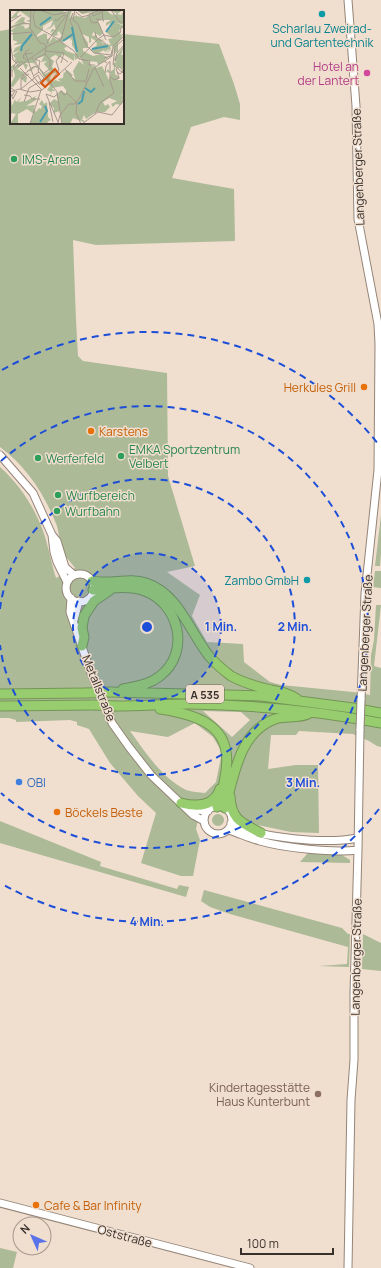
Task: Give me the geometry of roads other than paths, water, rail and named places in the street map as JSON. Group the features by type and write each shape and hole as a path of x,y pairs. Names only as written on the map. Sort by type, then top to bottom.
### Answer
{"highway":[{"path":"92,585 101,582 137,581 145,582 154,586 172,600 209,656 219,667 245,683 288,693 300,700"},
{"path":"92,585 146,591 160,600 171,612 177,628 178,637 175,655 172,663 162,675 142,686 110,692"},
{"path":"82,646 84,637 82,628 83,620 87,610 98,597 112,588"},
{"name":"A 535","path":"0,694 110,692 260,696 300,700 381,713"},
{"name":"A 535","path":"0,706 220,705 313,712 381,723"},
{"path":"137,706 198,718 217,732 223,741 227,760 221,807"},
{"path":"221,807 230,790 242,751 255,731 274,719 301,717 313,712"},
{"path":"182,803 192,806 204,805 212,802 218,794 225,777"},
{"path":"230,790 231,809 235,816 240,821 262,833"}],"main road":[{"name":"Langenberger Straße","path":"348,0 356,106 358,219 378,324 379,344 378,470 365,594 361,700 348,1268"},
{"path":"0,455 33,493 52,535 57,541 65,567 74,575"},
{"path":"52,535 57,562 67,582 67,592 71,598 79,601 87,599 92,594 92,585 88,577 83,574 74,575 67,582"},
{"name":"Metallstraße","path":"71,598 70,612 91,673 112,723 151,775 171,795 182,803 196,810 208,811"},
{"path":"74,621 79,601"},
{"name":"Metallstraße","path":"182,803 193,815 204,821"},
{"path":"221,807 230,814 231,823 228,830 223,833 213,833 208,831 204,821 205,816 208,811 221,807"},
{"path":"231,823 262,833 302,839 347,840 358,838"},
{"path":"228,830 260,842 347,851 358,850"},
{"name":"Oststraße","path":"0,1203 250,1268"}],"place":[{"name":"Scharlau Zweirad- und Gartentechnik","path":"322,14"},
{"name":"Hotel an der Lantert","path":"367,73"},
{"name":"IMS-Arena","path":"14,159"},
{"name":"Herkules Grill","path":"364,387"},
{"name":"Karstens","path":"91,431"},
{"name":"EMKA Sportzentrum Velbert","path":"121,456"},
{"name":"Werferfeld","path":"38,458"},
{"name":"Wurfbereich","path":"58,495"},
{"name":"Wurfbahn","path":"57,511"},
{"name":"Zambo GmbH","path":"307,580"},
{"name":"OBI","path":"19,782"},
{"name":"Böckels Beste","path":"57,812"},
{"name":"Kindertagesstätte Haus Kunterbunt","path":"318,1094"},
{"name":"Cafe & Bar Infinity","path":"36,1205"}]}
